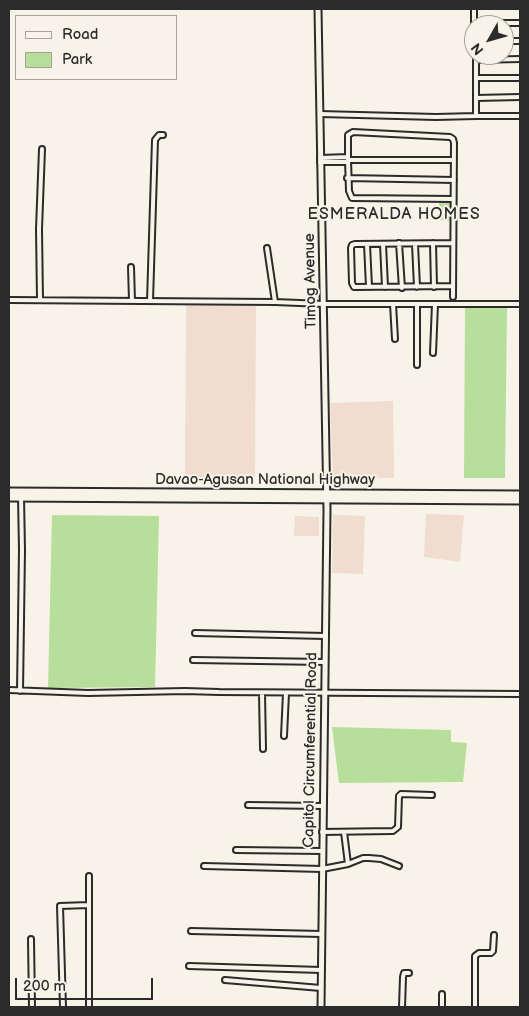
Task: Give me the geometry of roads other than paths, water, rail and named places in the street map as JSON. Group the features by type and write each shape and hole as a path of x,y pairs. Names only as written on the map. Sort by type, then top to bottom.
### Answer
{"highway":[{"name":"Davao-Agusan National Highway","path":"9,492 39,494 416,497 520,500"},
{"name":"Davao-Agusan National Highway","path":"9,497 39,494"},
{"name":"Davao-Agusan National Highway","path":"416,497 520,495"}],"main road":[{"name":"Timog Avenue","path":"318,9 327,496"},
{"name":"Capitol Circumferential Road","path":"321,1007 327,496"}],"street":[{"path":"476,65 476,116"},
{"path":"476,78 520,78"},
{"path":"476,98 520,97"},
{"path":"320,114 436,118 520,116"},
{"path":"453,297 454,199 454,143 452,138 353,132 349,134 347,178 349,195 352,198 454,199"},
{"path":"150,302 155,140 157,136 163,135"},
{"path":"40,300 39,229 42,149"},
{"path":"320,160 454,160"},
{"path":"347,178 454,180"},
{"path":"399,243 402,288"},
{"path":"433,243 434,287"},
{"path":"453,243 367,244 353,245 351,247 352,283 356,288 453,286"},
{"path":"367,244 369,288"},
{"path":"383,244 385,287"},
{"path":"415,244 418,287"},
{"path":"267,248 275,302"},
{"path":"131,267 132,301"},
{"path":"9,300 324,304 520,304"},
{"path":"393,304 395,338"},
{"path":"417,304 417,365"},
{"path":"433,353 435,304"},
{"path":"20,691 21,497"},
{"path":"195,632 325,636"},
{"path":"193,660 325,662"},
{"path":"9,690 88,693 185,690 262,693 520,694"},
{"path":"262,693 263,749"},
{"path":"284,736 286,693"},
{"path":"322,832 393,831 398,827 399,796 402,794 432,795"},
{"path":"248,806 323,806"},
{"path":"344,832 348,864"},
{"path":"236,850 322,851"},
{"path":"204,866 322,869 369,858 399,866"},
{"path":"89,876 90,1007"},
{"path":"63,1007 60,906 89,905"},
{"path":"191,932 321,934"},
{"path":"475,1007 475,956 493,951 494,935"},
{"path":"31,939 32,1007"},
{"path":"189,966 321,970"},
{"path":"402,1007 403,977 404,973 409,973"},
{"path":"225,980 321,988"},
{"path":"442,994 442,1007"}],"district":[{"name":"ESMERALDA HOMES","path":"394,215"}]}
